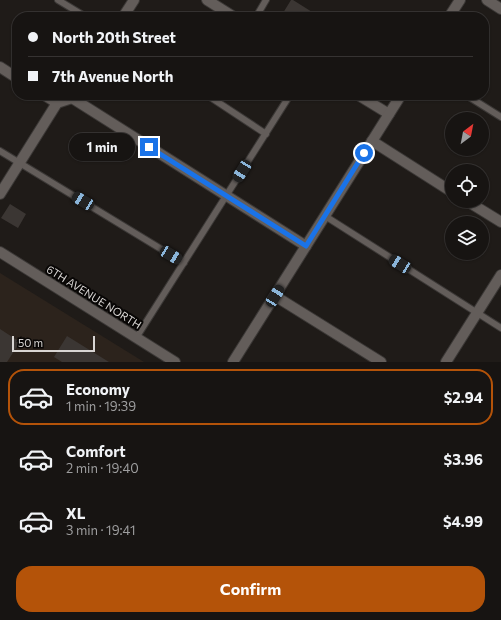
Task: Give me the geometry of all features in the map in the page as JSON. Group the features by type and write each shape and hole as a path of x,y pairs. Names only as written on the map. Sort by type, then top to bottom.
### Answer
{"street":[{"path":"126,12 134,0"},
{"path":"207,0 226,12"},
{"path":"452,12 460,0"},
{"path":"486,0 501,9"},
{"path":"0,67 12,75"},
{"path":"52,100 56,103"},
{"path":"0,194 56,103 64,100"},
{"path":"78,100 306,246"},
{"path":"366,100 389,114"},
{"path":"233,362 398,100"},
{"path":"372,141 445,188"},
{"path":"478,208 501,222"},
{"name":"6TH AVENUE NORTH","path":"0,252 175,362"},
{"path":"446,362 501,275"},
{"path":"275,296 381,362"}],"lane":[{"path":"58,0 78,12"},
{"path":"259,12 266,0"},
{"path":"215,100 266,134"},
{"path":"136,338 287,100"},
{"path":"474,100 501,117"},
{"path":"0,151 184,263"},
{"path":"325,216 501,328"}],"shaded area":[{"path":"0,273 144,362 0,362"}],"building":[{"path":"291,0 293,0 312,12 284,12"},
{"path":"10,204 26,214 18,228 1,218"},
{"path":"0,329 20,342 7,362 0,362"},
{"path":"67,336 109,362 62,362 54,357"}],"route":[{"path":"149,147 306,246 364,153"}]}
